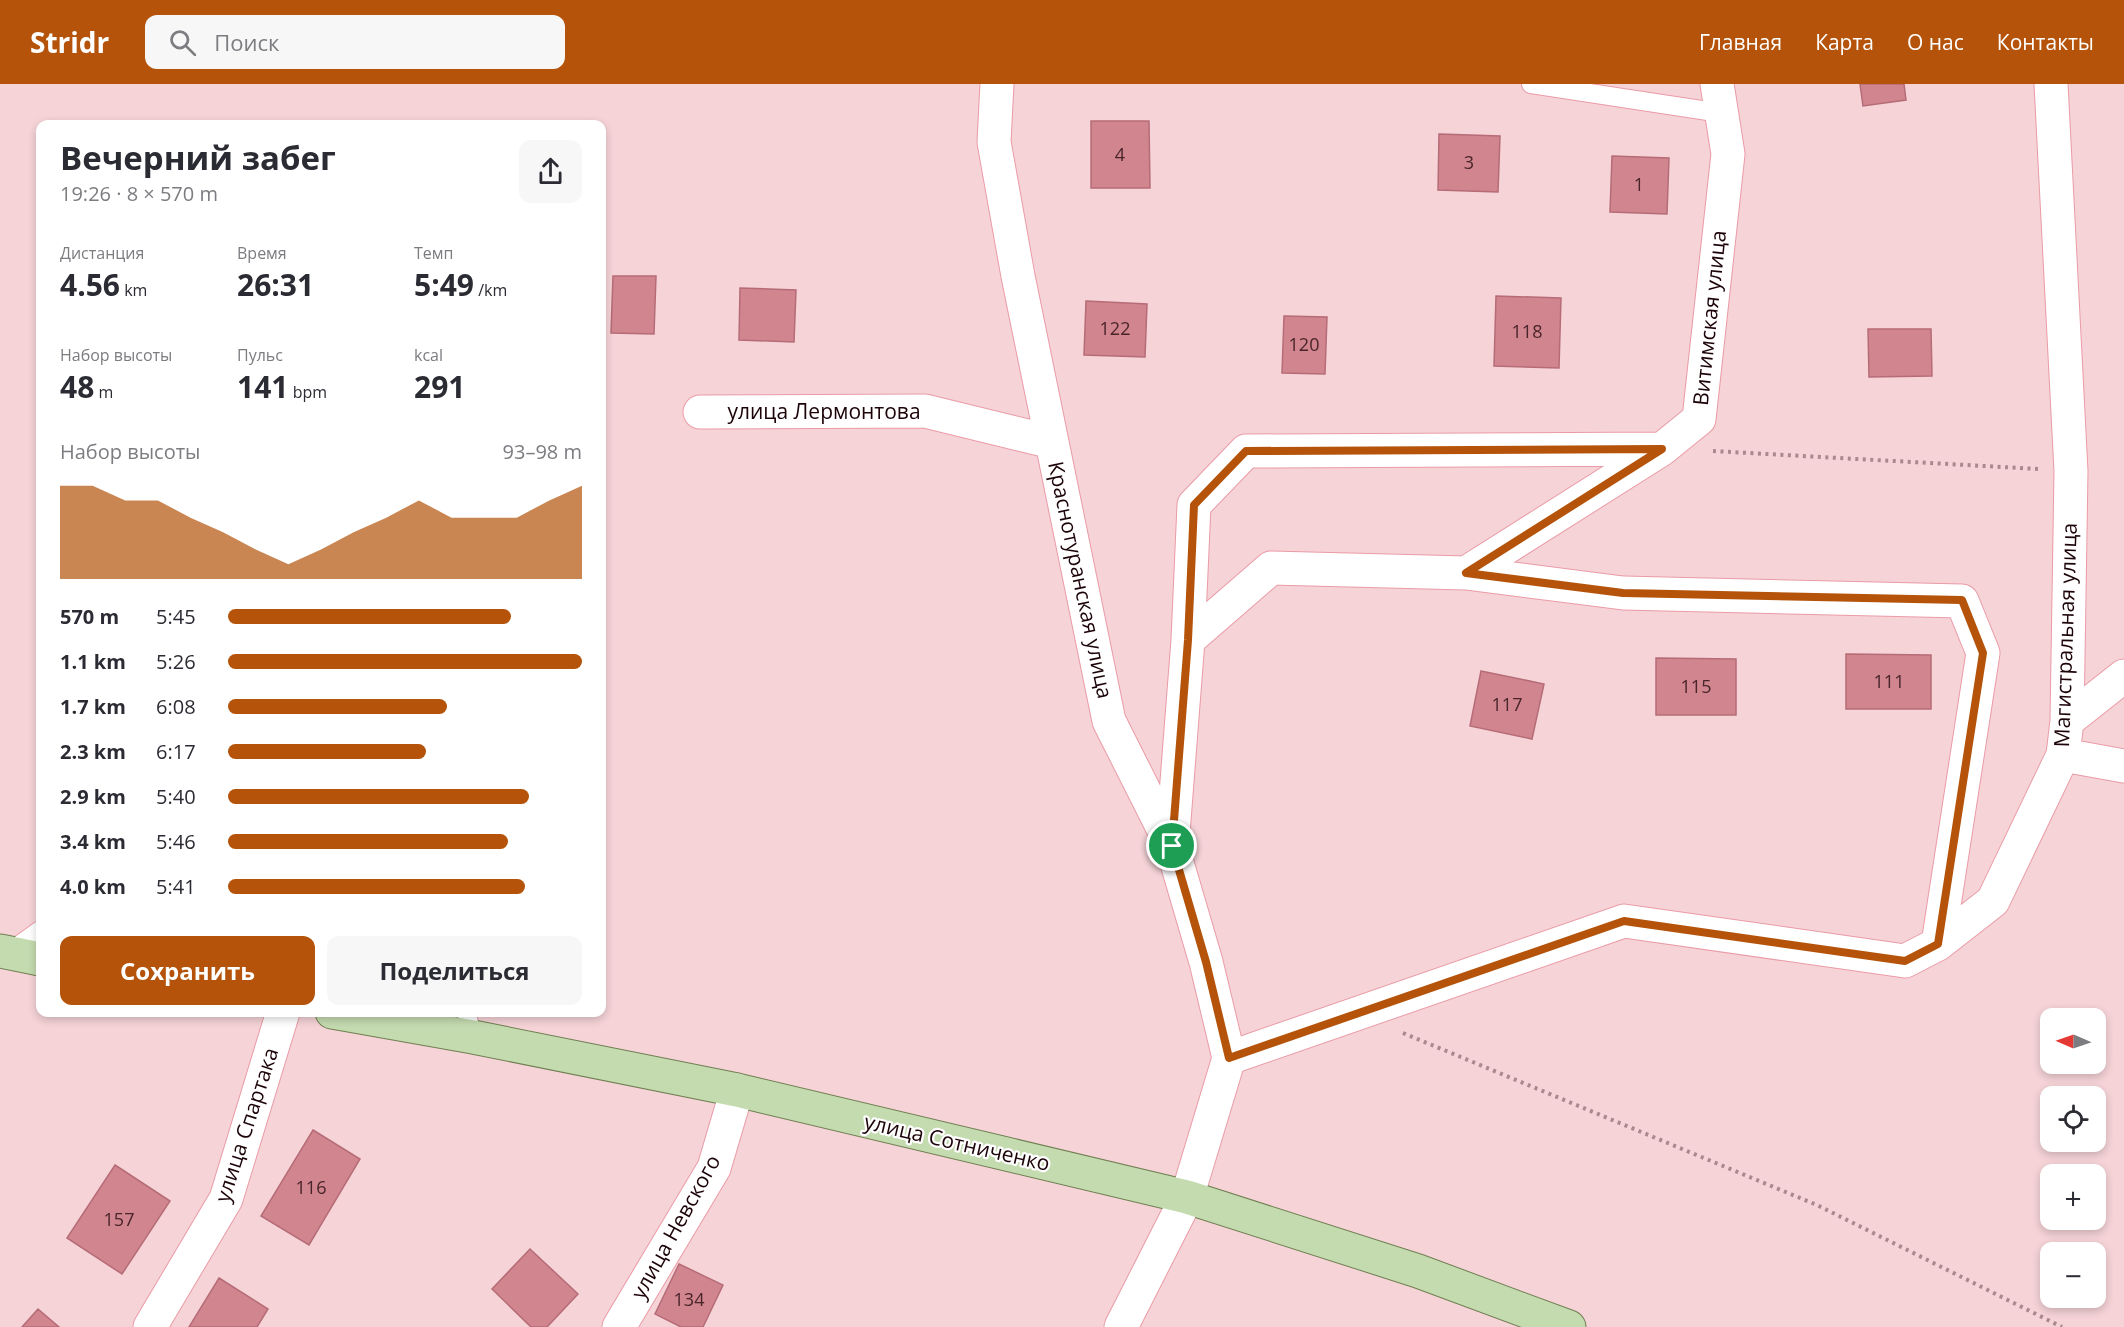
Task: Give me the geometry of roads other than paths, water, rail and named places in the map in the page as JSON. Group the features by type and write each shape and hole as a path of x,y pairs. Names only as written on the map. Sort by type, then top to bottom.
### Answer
{"main road":[{"path":"4,952 36,958"},
{"name":"улица Сотниченко","path":"385,1017 469,1025 1187,1197 1418,1271 1569,1327"}],"street":[{"name":"Краснотуранская улица","path":"997,84 994,142 1018,276 1109,721 1172,846 1206,962 1229,1058"},
{"name":"Магистральная улица","path":"1229,1058 1624,921 1905,961 1938,944 1993,901 2063,755 2067,721 2071,471 2051,84"},
{"name":"Витимская улица","path":"1466,573 1662,449 1699,419 1728,154 1719,98"},
{"name":"улица Лермонтова","path":"700,412 924,411 1052,442"},
{"path":"1172,846 1188,640 1194,505 1246,451 1662,449"},
{"path":"1188,640 1271,568 1466,573 1623,593 1962,600 1983,653 1938,944"},
{"path":"2067,721 2124,676"},
{"path":"2063,755 2124,766"},
{"name":"улица Спартака","path":"150,1327 226,1199 281,1017"},
{"path":"1126,1326 1187,1197 1229,1058"},
{"name":"улица Невского","path":"619,1327 714,1168 737,1090"}],"lane":[{"path":"1531,84 1719,98"},
{"path":"4,952 36,932"}]}
